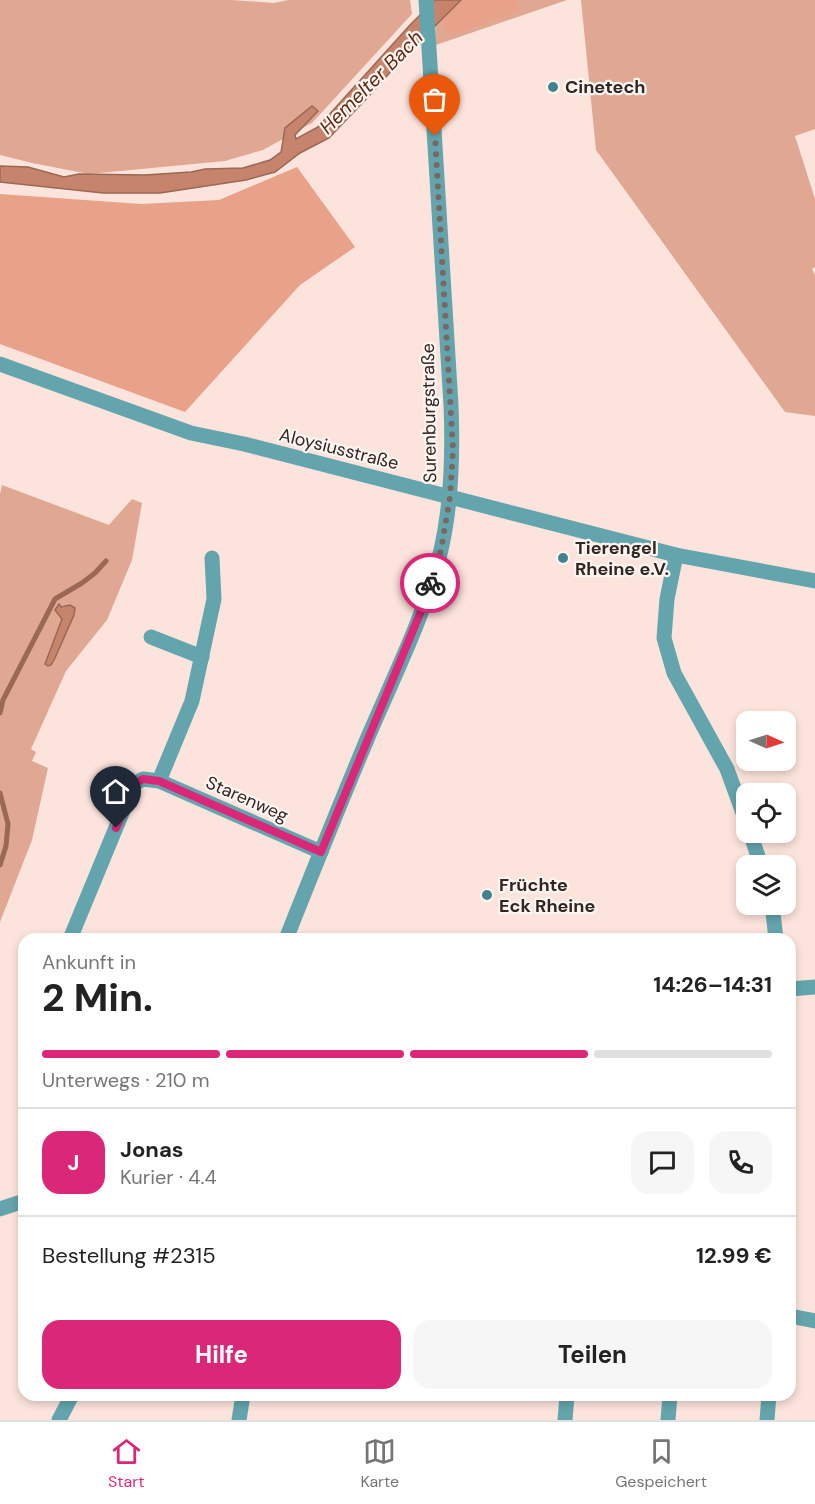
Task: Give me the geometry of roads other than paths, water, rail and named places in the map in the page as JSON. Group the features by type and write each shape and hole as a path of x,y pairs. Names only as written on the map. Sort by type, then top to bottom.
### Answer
{"street":[{"name":"Surenburgstraße","path":"288,933 424,604 441,550 450,497 453,450 451,405 426,0"},
{"name":"Aloysiusstraße","path":"0,363 191,433 244,444 676,555 815,581"},
{"path":"676,555 667,599 664,638 674,673 727,769 736,794"},
{"path":"72,933 134,784 143,779 159,781 192,701 214,599 212,558"},
{"path":"151,637 201,657"},
{"name":"Starenweg","path":"159,781 321,852"},
{"path":"773,915 775,933"},
{"path":"796,989 815,987"},
{"path":"0,1209 18,1203"},
{"path":"796,1317 815,1321"},
{"path":"59,1420 69,1401"},
{"path":"239,1420 242,1401"},
{"path":"565,1420 567,1401"},
{"path":"668,1420 670,1401"},
{"path":"767,1420 769,1401"}],"water":[{"name":"Hemelter Bach","path":"435,0 461,0 402,59 329,138 300,153 275,172 246,180 160,193 103,193 0,182 0,166 28,167 64,177 79,174 145,175 243,168 270,160 281,152 285,128 312,106 318,111 295,135 296,139 318,127"},
{"path":"59,604 61,607 70,605 75,608 74,615 55,658 48,666 45,664 62,619 55,610"}],"waterway":[{"path":"0,713 3,700 55,599 82,583 106,561"},
{"path":"0,793 8,824 6,846 0,865"}],"place":[{"name":"Cinetech","path":"553,87"},
{"name":"Tierengel Rheine e.V.","path":"563,558"},
{"name":"Früchte Eck Rheine","path":"487,895"}]}
